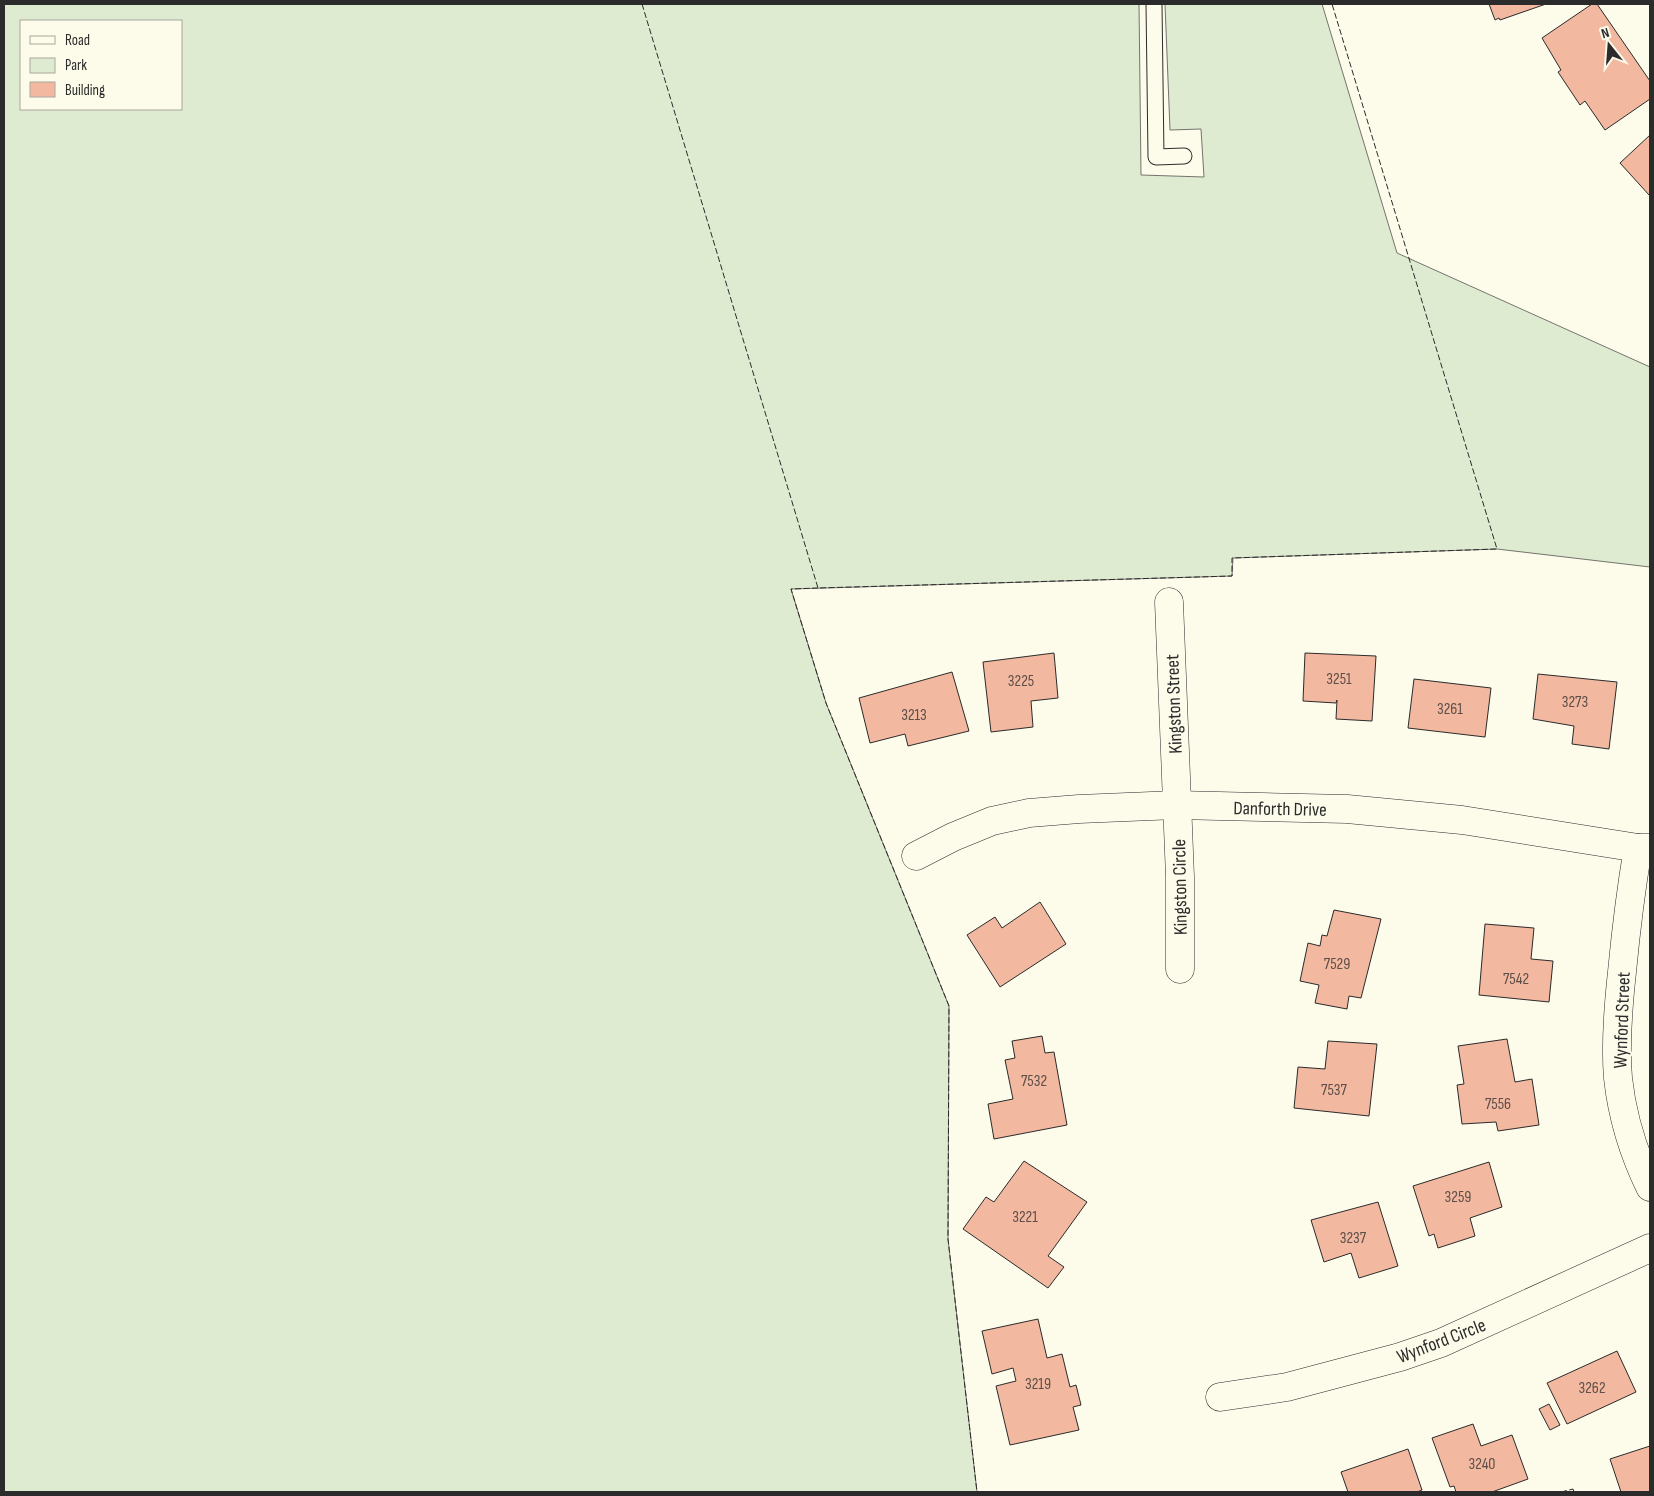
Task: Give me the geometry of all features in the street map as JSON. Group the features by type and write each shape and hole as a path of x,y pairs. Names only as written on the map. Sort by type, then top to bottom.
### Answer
{"street":[{"name":"Kingston Street","path":"1169,602 1176,805"},
{"name":"Danforth Drive","path":"916,856 953,837 992,821 1029,814 1078,809 1176,805 1347,809 1462,820 1644,848"},
{"name":"Kingston Circle","path":"1176,805 1180,877 1180,969"},
{"name":"Wynford Street","path":"1644,848 1629,901 1616,1025 1618,1079 1627,1125 1650,1187"},
{"name":"Wynford Circle","path":"1220,1397 1287,1387 1400,1357 1441,1343 1650,1248"}],"lane":[{"path":"1154,4 1156,157 1184,156"}],"green space":[{"path":"4,4 1139,4 1141,175 1204,177 1201,129 1170,130 1165,4 1322,4 1397,253 1650,367 1650,567 1497,549 1233,558 1232,576 791,589 826,703 949,1006 948,1239 977,1492 4,1492"}],"building":[{"path":"1489,4 1546,4 1495,20"},
{"path":"1592,4 1597,4 1650,81 1650,99 1605,130 1585,101 1580,105 1558,72 1561,70 1542,38"},
{"path":"1650,135 1650,196 1620,163"},
{"path":"1054,653 1058,698 1031,701 1033,727 991,732 983,662"},
{"path":"1305,653 1376,656 1372,721 1336,719 1337,700 1336,703 1303,701"},
{"path":"952,672 969,731 908,746 905,734 870,743 859,698"},
{"path":"1538,674 1617,682 1609,749 1572,744 1574,726 1533,719"},
{"path":"1414,679 1491,688 1485,737 1408,728"},
{"path":"1040,902 1066,944 1000,987 967,935 995,917 1002,928"},
{"path":"1334,910 1381,919 1361,998 1349,996 1347,1009 1315,1003 1319,985 1300,981 1308,943 1320,946 1322,935 1327,936"},
{"path":"1485,924 1534,928 1531,959 1553,961 1549,1002 1479,995"},
{"path":"1042,1036 1045,1053 1054,1052 1067,1125 994,1139 988,1104 1013,1099 1005,1060 1015,1058 1012,1041"},
{"path":"1507,1039 1515,1082 1532,1079 1539,1125 1498,1131 1496,1122 1462,1124 1457,1085 1464,1084 1458,1046"},
{"path":"1328,1041 1377,1044 1369,1116 1294,1108 1298,1067 1325,1069"},
{"path":"1024,1161 1087,1202 1048,1256 1064,1267 1048,1288 963,1229 986,1197 994,1202"},
{"path":"1489,1162 1502,1207 1470,1218 1475,1236 1438,1248 1434,1234 1429,1236 1413,1186"},
{"path":"1378,1202 1398,1266 1359,1278 1351,1253 1324,1262 1311,1220"},
{"path":"1038,1319 1047,1358 1062,1354 1070,1387 1076,1385 1081,1405 1073,1407 1079,1430 1010,1445 996,1386 1016,1381 1013,1368 992,1374 982,1331"},
{"path":"1617,1351 1636,1392 1567,1424 1547,1383"},
{"path":"1549,1404 1560,1425 1550,1430 1539,1409"},
{"path":"1473,1424 1481,1446 1512,1435 1528,1479 1492,1492 1456,1492 1454,1486 1450,1487 1432,1438"},
{"path":"1650,1446 1650,1492 1621,1492 1610,1459"},
{"path":"1408,1449 1422,1490 1417,1492 1348,1492 1341,1472"}],"fence":[{"path":"642,4 818,588 1232,576 1232,558 1497,549 1332,4"},
{"path":"818,588 791,589 826,703 949,1006 948,1239 977,1492"},
{"path":"1561,1492 1573,1489 1574,1492"}]}
